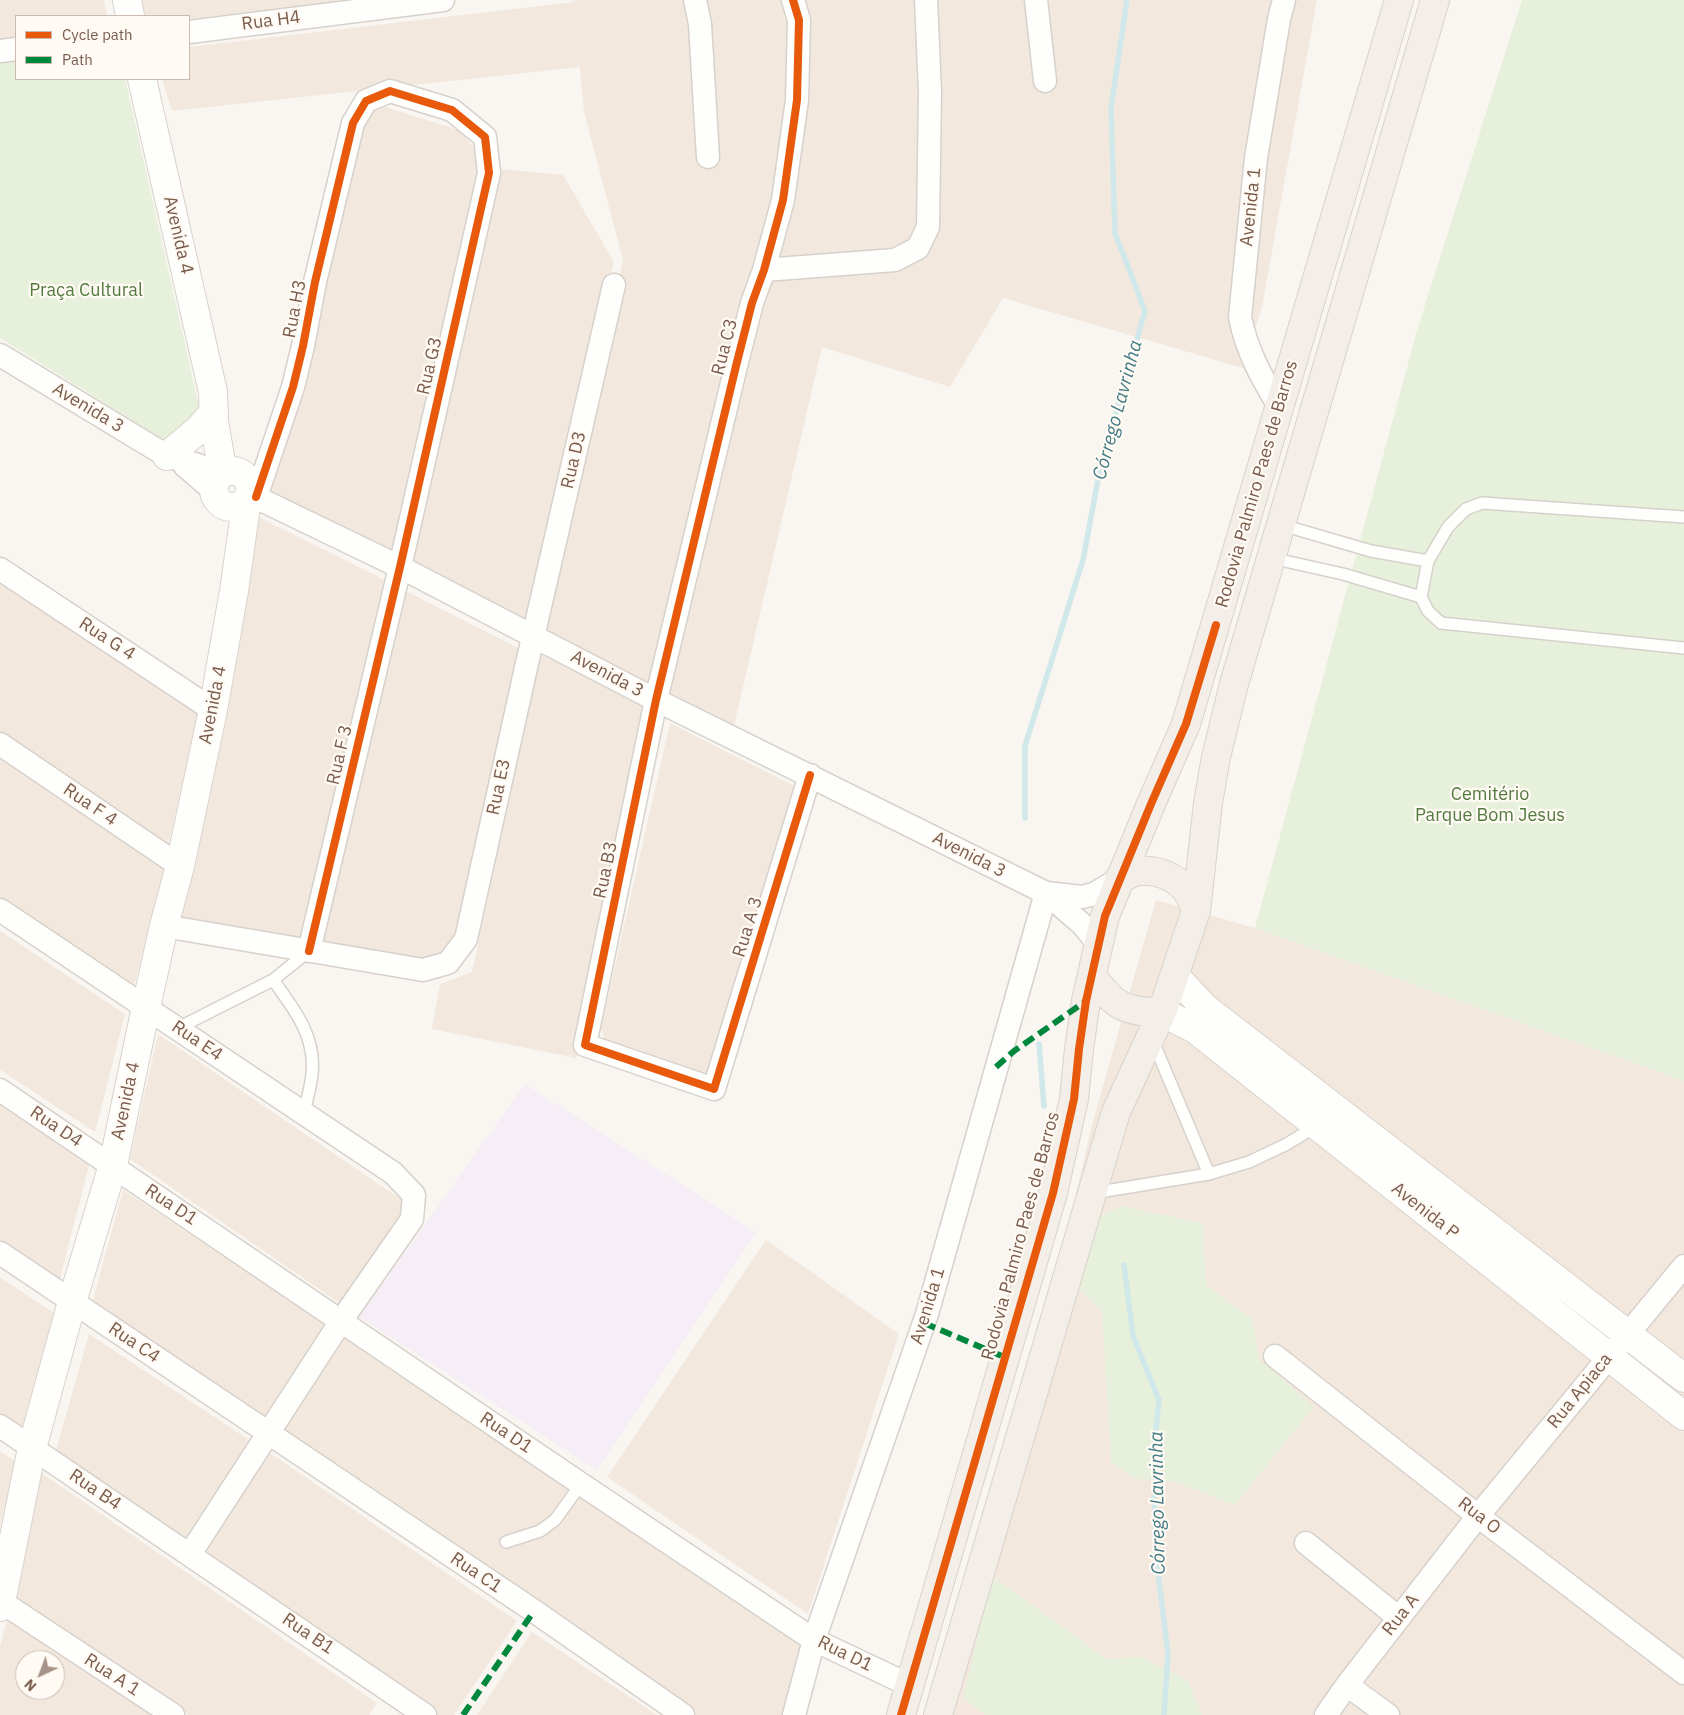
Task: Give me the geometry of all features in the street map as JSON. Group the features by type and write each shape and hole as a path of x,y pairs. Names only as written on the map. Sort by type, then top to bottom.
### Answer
{"main road":[{"name":"Rodovia Palmiro Paes de Barros","path":"900,1715 1053,1193 1074,1099 1079,1049 1105,916 1186,724 1399,0"},
{"name":"Rodovia Palmiro Paes de Barros","path":"938,1715 1116,1112 1162,1012 1196,911 1208,803 1216,756 1234,684 1435,0"},
{"path":"1119,879 1134,872 1150,871 1166,874 1180,883 1190,896 1196,911"},
{"path":"1092,976 1104,993 1121,1006 1141,1012 1162,1012"}],"street":[{"path":"127,0 130,15"},
{"name":"Rua H4","path":"190,32 443,0"},
{"path":"695,0 700,24 708,157"},
{"name":"Rua C3","path":"656,700 738,357 783,200 797,100 799,20 793,0"},
{"path":"764,270 895,260 918,248 928,227 930,92 926,0"},
{"path":"1036,0 1044,81"},
{"name":"Avenida 1","path":"1280,408 1259,374 1244,339 1240,317 1256,158 1279,19 1284,0"},
{"path":"0,51 15,49"},
{"name":"Avenida 4","path":"0,1603 32,1448 72,1302 113,1165 146,1007 180,866 213,710 234,591 234,489 226,419 213,402 142,80"},
{"name":"Rua H3","path":"234,489 293,387 315,282 353,123 366,101 390,91 452,110 485,137 489,173"},
{"name":"Rua G3","path":"400,566 489,173"},
{"name":"Rua D3","path":"534,636 614,285"},
{"name":"Avenida 3","path":"0,356 172,458 198,465 234,489 400,566 656,700 1046,893"},
{"path":"172,458 198,430 213,402"},
{"name":"Rua F 3","path":"309,951 400,566"},
{"name":"Rua G 4","path":"0,569 213,710"},
{"name":"Rua E3","path":"309,951 423,970 448,962 466,939 534,636"},
{"name":"Rua B3","path":"656,700 585,1045 714,1089"},
{"name":"Rua F 4","path":"0,744 180,866"},
{"name":"Rua A 3","path":"714,1089 810,775"},
{"path":"1046,893 1082,896 1094,894 1119,879"},
{"path":"1046,893 1084,925 1098,944"},
{"name":"Avenida 1","path":"794,1715 814,1640 927,1314 1046,893"},
{"name":"Rua E4","path":"0,910 393,1172 414,1195 412,1219 341,1321 190,1554"},
{"path":"164,926 309,951"},
{"name":"Avenida P","path":"1175,976 1205,1008 1326,1117 1608,1356 1684,1416"},
{"name":"Avenida P","path":"1162,1012 1195,1029 1326,1117 1628,1334 1684,1378"},
{"name":"Rua D4","path":"0,1090 113,1165"},
{"name":"Rua D1","path":"113,1165 581,1484 814,1640 909,1685"},
{"name":"Rua C4","path":"0,1253 268,1432"},
{"name":"Rua Apiaca","path":"1478,1516 1684,1266"},
{"name":"Rua O","path":"1276,1356 1478,1516 1684,1673"},
{"name":"Rua B4","path":"0,1426 190,1554"},
{"name":"Rua C1","path":"268,1432 526,1606 683,1715"},
{"name":"Rua A","path":"1326,1715 1347,1685 1478,1516"},
{"path":"1306,1543 1399,1618"},
{"name":"Rua B1","path":"190,1554 425,1715"},
{"name":"Rua A 1","path":"0,1603 174,1715"},
{"path":"1347,1685 1388,1715"}],"lane":[{"path":"1684,517 1482,503 1466,509 1448,527 1428,561 1421,597 1428,611 1441,624 1684,648"},
{"path":"1282,525 1371,551 1428,561"},
{"path":"1271,558 1343,574 1421,597"},
{"path":"178,1028 272,980 309,951"},
{"path":"272,980 299,1016 312,1048 312,1074 304,1112"},
{"path":"1151,1037 1209,1174"},
{"path":"1091,1194 1209,1174 1249,1162 1286,1145 1326,1117"},
{"path":"506,1542 540,1531 555,1520 581,1484"}],"shaded area":[{"path":"0,0 104,0 107,15 15,15 15,39 0,41"},
{"path":"141,0 356,0 190,19 190,15 145,15"},
{"path":"575,0 1317,0 1262,307 1243,368 1003,298 950,387 822,347 733,730 543,628 623,260 584,112 580,67 172,111 162,80 190,80 190,47 574,2"},
{"path":"382,106 458,130 474,148 480,170 393,553 267,496 358,135 371,112"},
{"path":"500,169 563,175 614,262 527,624 410,563"},
{"path":"256,516 387,581 302,941 181,920"},
{"path":"0,581 201,713 167,849 0,733"},
{"path":"404,590 522,650 458,937 442,957 420,962 319,942"},
{"path":"541,655 649,704 576,1058 432,1029 440,984 472,972"},
{"path":"670,723 796,787 708,1078 606,1046 601,1028"},
{"path":"0,758 164,868 134,986 0,898"},
{"path":"1156,900 1255,928 1684,1081 1684,1715 924,1715 1070,1220 1093,1121"},
{"path":"0,931 125,1014 95,1132 0,1070"},
{"path":"158,1034 408,1204 341,1304 130,1159"},
{"path":"525,1084 756,1232 597,1470 359,1317"},
{"path":"0,1105 89,1165 59,1283 0,1243"},
{"path":"123,1190 326,1324 264,1423 91,1307"},
{"path":"766,1240 899,1334 808,1614 607,1477"},
{"path":"0,1277 54,1313 24,1431 0,1415"},
{"path":"89,1334 251,1441 185,1542 54,1457"},
{"path":"341,1335 802,1643 784,1715 697,1715 522,1594 276,1429"},
{"path":"0,1451 16,1462 0,1526"},
{"path":"267,1451 517,1621 454,1715 436,1715 197,1553"},
{"path":"40,1472 377,1703 369,1715 189,1715 15,1600"},
{"path":"8,1617 58,1650 15,1650 15,1700 65,1700 65,1655 155,1715 0,1715 0,1646"},
{"path":"532,1632 657,1715 477,1715"},
{"path":"963,1699 985,1715 959,1715"}],"green space":[{"name":"Cemitério Parque Bom Jesus","path":"1522,0 1684,0 1684,1081 1255,928 1418,327"},
{"name":"Praça Cultural","path":"15,60 15,80 125,80 200,411 169,443 0,338 0,62"},
{"path":"1121,1206 1203,1223 1206,1285 1252,1319 1259,1359 1314,1407 1235,1505 1172,1481 1135,1479 1111,1463 1102,1311 1077,1287 1096,1219"},
{"path":"992,1576 1107,1659 1140,1657 1188,1680 1202,1715 985,1715 963,1699"}],"waterway":[{"name":"Córrego Lavrinha","path":"1025,818 1025,746 1083,560 1100,469 1145,311 1115,233 1111,108 1127,0"},
{"name":"Córrego Lavrinha","path":"1039,1044 1044,1106"},
{"name":"Córrego Lavrinha","path":"1124,1265 1133,1336 1159,1400 1154,1449 1155,1548 1168,1654 1164,1715"}],"marked path":[{"path":"996,1067 1014,1051 1086,1001"},
{"path":"924,1323 1004,1357"},
{"path":"463,1715 534,1611"}],"cycle path":[{"path":"793,0 799,20 797,100 783,200 764,270 752,303 656,700 585,1045 714,1089 810,775"},
{"path":"256,497 293,387 315,282 353,123 366,101 390,91 452,110 485,137 489,173 400,567 309,951"},
{"path":"901,1715 1053,1193 1074,1099 1086,1001 1105,916 1186,724 1216,625"}]}
